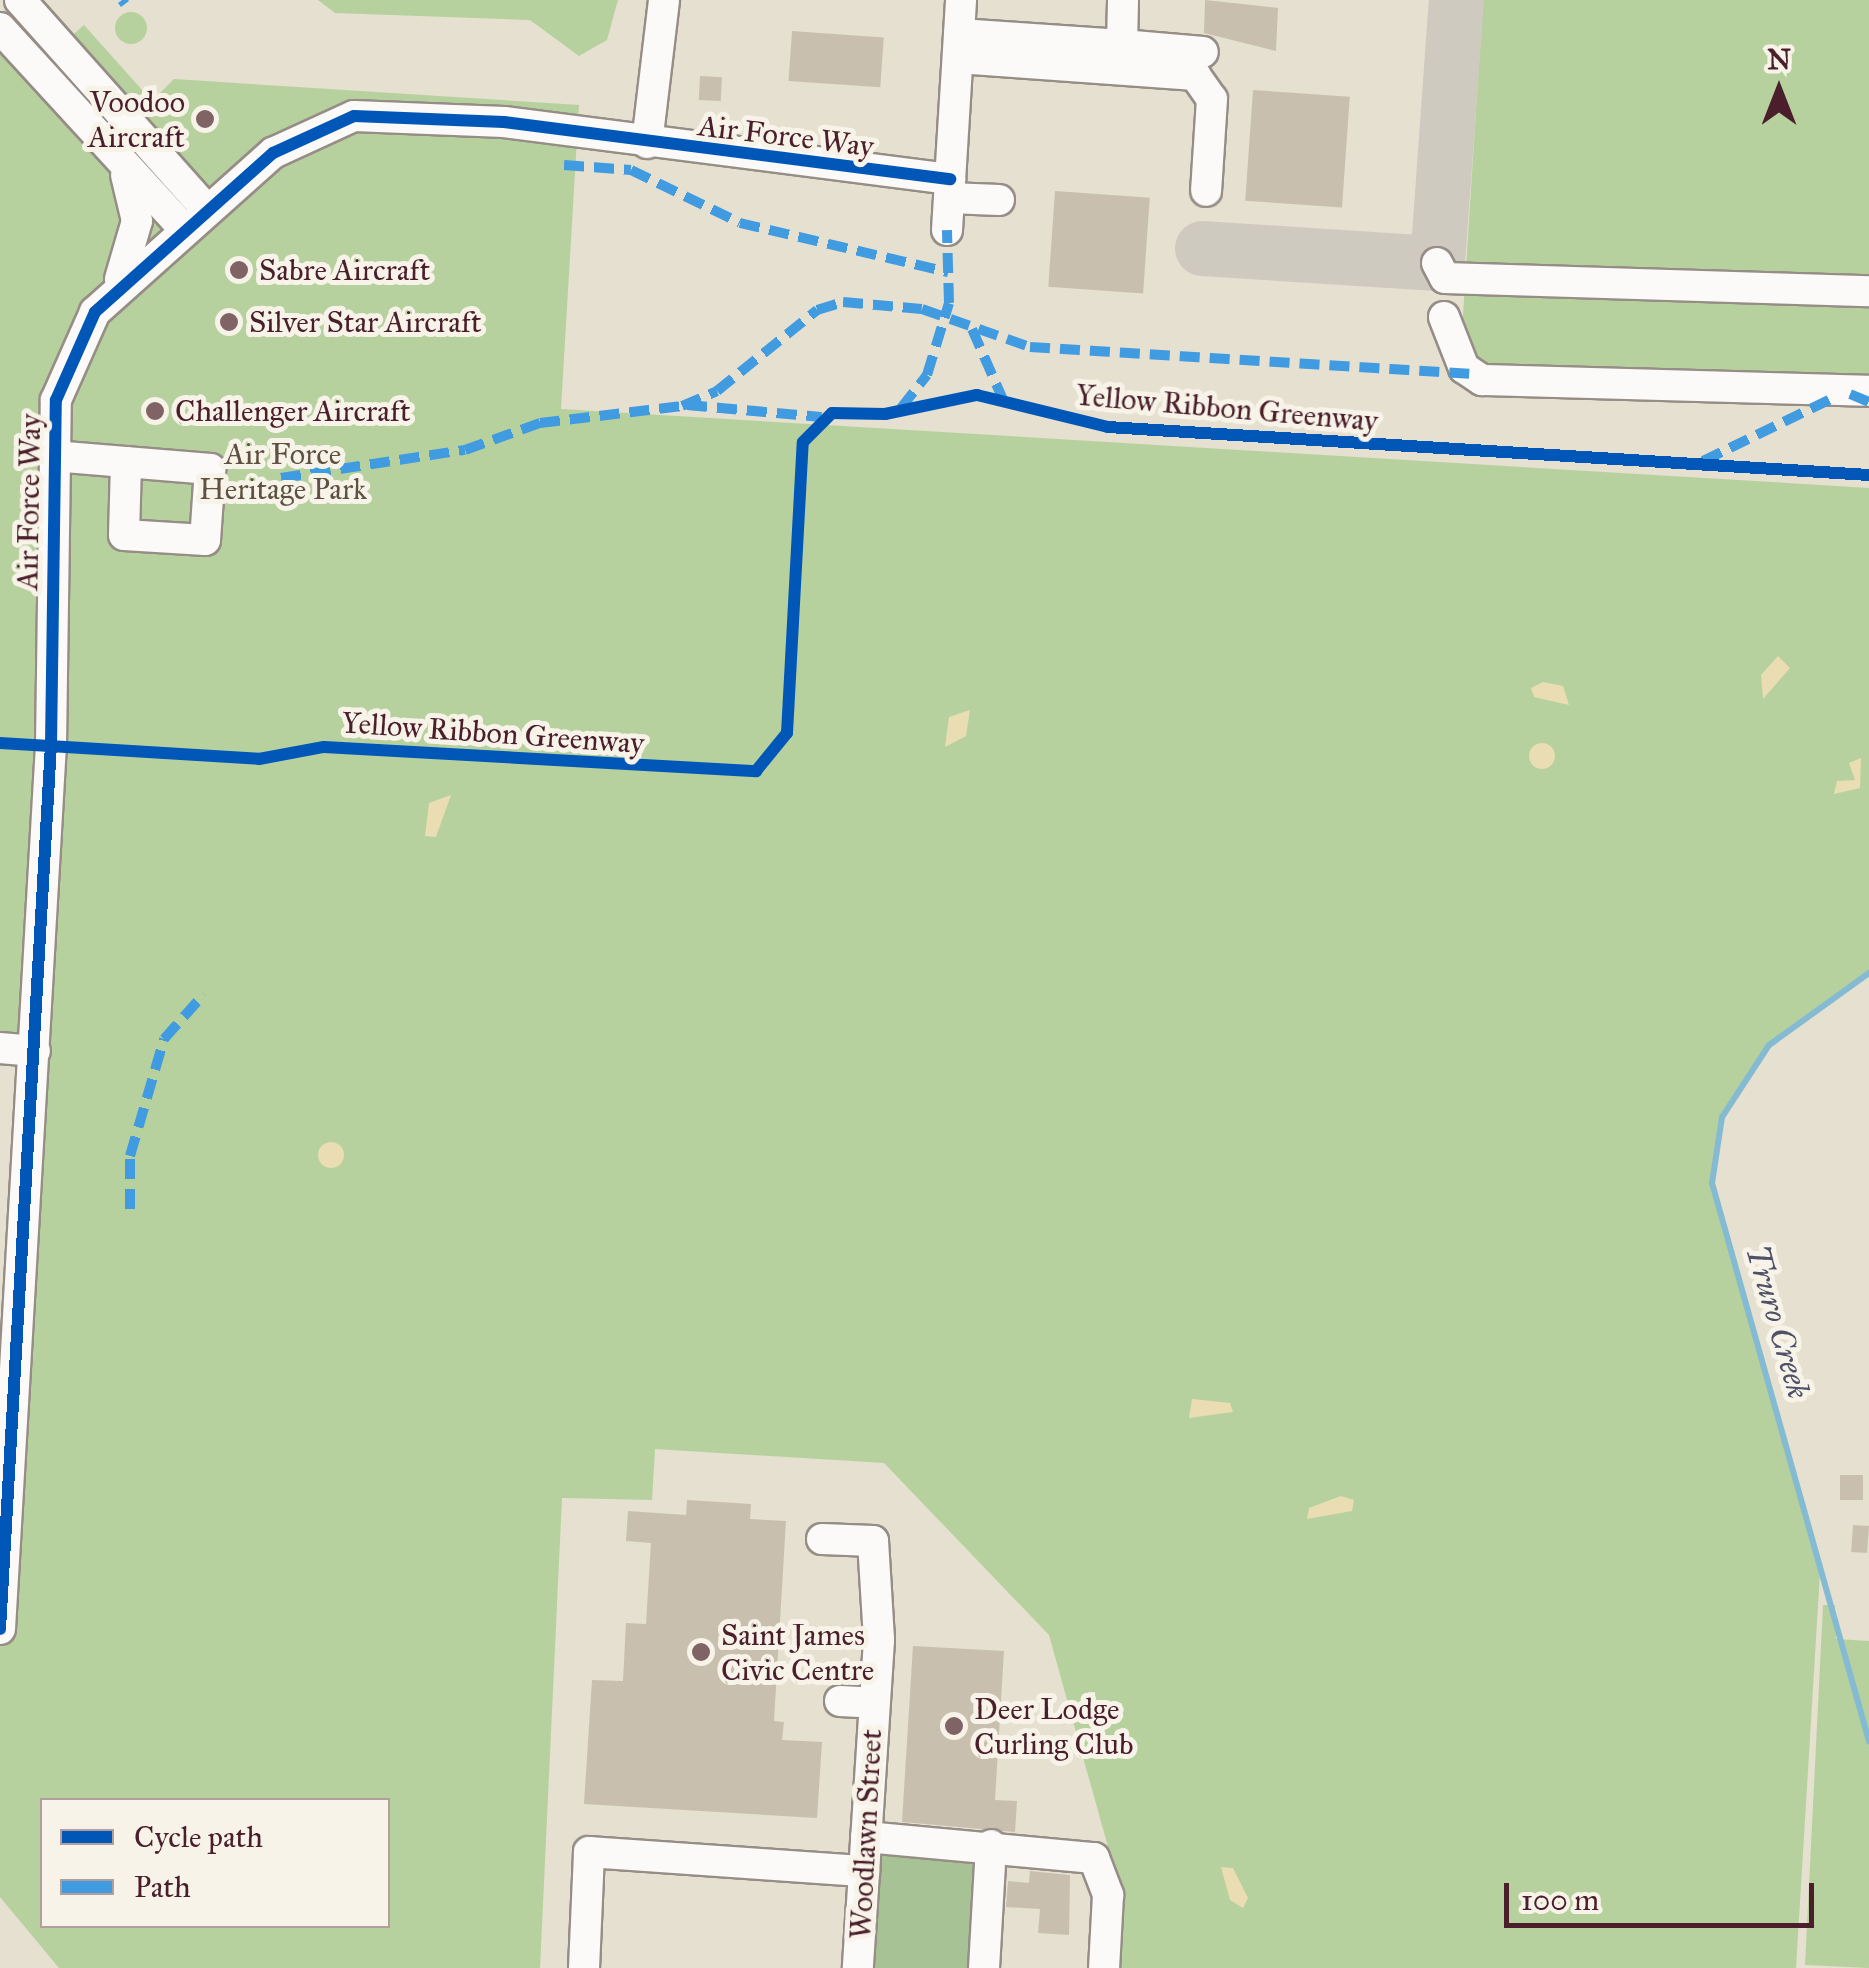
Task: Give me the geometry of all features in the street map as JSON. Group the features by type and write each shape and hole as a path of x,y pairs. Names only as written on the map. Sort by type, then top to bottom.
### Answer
{"street":[{"path":"20,0 195,219"},
{"path":"647,143 664,0"},
{"path":"947,230 961,0"},
{"path":"1122,45 1124,0"},
{"path":"0,28 125,172 195,219"},
{"path":"958,46 1122,45 1203,52"},
{"path":"958,46 1195,76 1212,99 1206,191"},
{"name":"Air Force Way","path":"0,1629 35,1051 53,456 70,353 115,289 195,219 295,138 354,116 464,118 949,188 999,200"},
{"path":"115,289 136,240 125,172"},
{"path":"1437,263 1445,278 1869,290"},
{"path":"1444,317 1464,368 1482,380 1869,390"},
{"path":"53,456 126,462"},
{"path":"0,1048 35,1051"},
{"name":"Woodlawn Street","path":"822,1539 872,1541 879,1640 858,1968"},
{"path":"840,1701 874,1703"},
{"path":"866,1838 1094,1858 1108,1895 1104,1968"},
{"path":"984,1968 991,1846"},
{"path":"584,1968 589,1852 864,1871"}],"green space":[{"path":"318,0 618,0 607,40 579,56 530,20 335,13"},
{"path":"1483,0 1869,0 1869,386 1482,369 1462,331"},
{"path":"131,12 142,17 147,28 142,39 131,44 120,39 115,28 120,17"},
{"name":"Air Force Heritage Park","path":"84,25 152,101 174,79 579,105 561,409 1869,488 1869,973 1769,1045 1722,1117 1712,1183 1820,1573 1796,1968 1104,1968 1094,1858 1110,1854 1049,1635 884,1463 655,1449 652,1500 562,1498 540,1968 59,1968 0,1897 0,1629 35,1052 0,1048 0,53 24,78"},
{"path":"1823,1605 1835,1605 1836,1639 1869,1641 1869,1968 1805,1965"},
{"path":"886,1848 978,1854 975,1968 868,1968 875,1864"}],"sand":[{"path":"1778,656 1790,668 1763,699 1761,675"},
{"path":"1543,682 1563,686 1569,705 1534,697 1531,688"},
{"path":"970,710 966,736 945,747 949,717"},
{"path":"1542,743 1551,747 1555,756 1551,765 1542,769 1533,765 1529,756 1533,747"},
{"path":"1861,758 1860,788 1834,794 1837,781 1855,780 1849,763"},
{"path":"451,795 436,837 425,836 429,803"},
{"path":"331,1142 340,1146 344,1155 340,1164 331,1168 322,1164 318,1155 322,1146"},
{"path":"1192,1399 1230,1403 1233,1412 1189,1418"},
{"path":"1341,1496 1354,1500 1352,1511 1307,1519 1309,1508"},
{"path":"1221,1867 1233,1868 1248,1898 1243,1908 1230,1900"}],"building":[{"path":"1205,0 1278,8 1276,51 1204,33"},
{"path":"792,31 884,37 880,87 789,81"},
{"path":"700,76 722,77 721,101 699,100"},
{"path":"1253,90 1350,97 1342,207 1245,201"},
{"path":"1055,191 1150,198 1143,293 1048,287"},
{"path":"1840,1475 1863,1475 1863,1500 1840,1500"},
{"name":"Saint James Civic Centre","path":"687,1500 751,1504 750,1519 786,1521 774,1721 784,1722 782,1740 822,1742 817,1818 584,1804 592,1680 623,1681 626,1623 646,1624 651,1543 626,1541 628,1511 686,1515"},
{"path":"1853,1525 1869,1526 1867,1553 1851,1552"},
{"name":"Deer Lodge Curling Club","path":"913,1646 1004,1651 995,1800 1017,1801 1015,1832 902,1822"},
{"path":"1030,1871 1070,1875 1069,1935 1038,1933 1040,1909 1006,1907 1008,1881 1029,1883"}],"waterway":[{"name":"Truro Creek","path":"1869,973 1769,1045 1722,1117 1712,1183 1869,1741"}],"taxiway":[{"path":"1202,248 1437,263 1456,0"}],"marked path":[{"path":"122,0 125,4"},
{"path":"564,165 631,170 740,223 948,272"},
{"path":"901,408 927,375 949,303 947,230"},
{"path":"281,478 465,450 540,423 682,406 717,391 817,310 843,302 922,309 1030,347 1473,374"},
{"path":"972,329 1004,402"},
{"path":"1850,394 1869,402"},
{"path":"1703,461 1837,396"},
{"path":"687,405 821,417"},
{"path":"130,1209 130,1156 164,1039 204,994"}],"cycle path":[{"path":"0,1629 51,745 56,400 95,312 273,153 354,116 504,122 950,179"},
{"name":"Yellow Ribbon Greenway","path":"0,743 259,759 324,747 756,771 787,733 803,442 832,413 885,414 977,395 1108,427 1869,475"}],"place":[{"name":"Voodoo Aircraft","path":"205,119"},
{"name":"Sabre Aircraft","path":"239,270"},
{"name":"Silver Star Aircraft","path":"229,322"},
{"name":"Challenger Aircraft","path":"155,411"},
{"name":"Saint James Civic Centre","path":"701,1652"},
{"name":"Deer Lodge Curling Club","path":"954,1726"}]}
